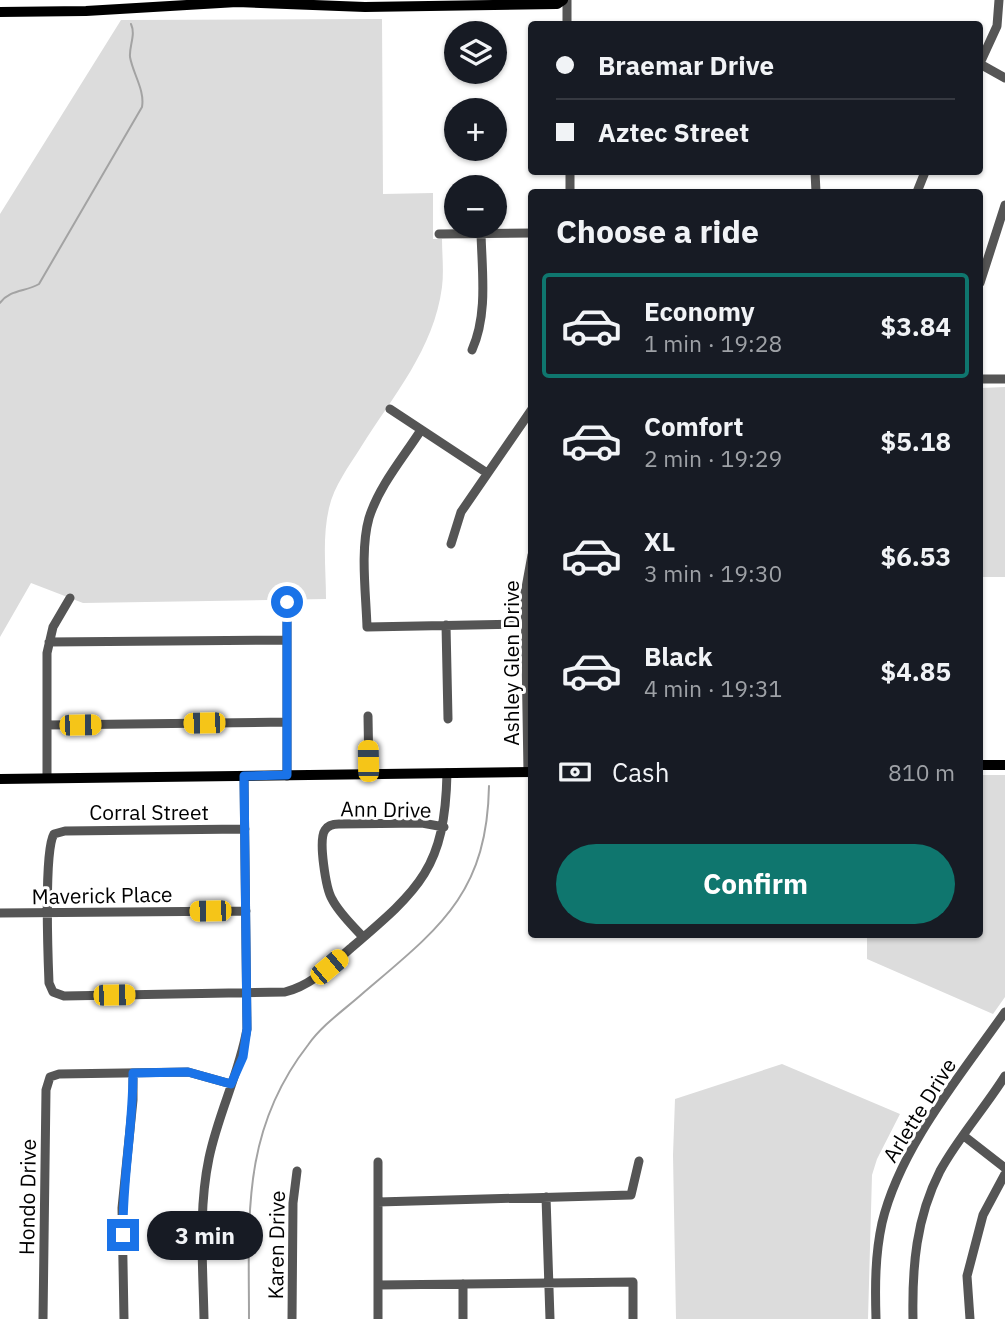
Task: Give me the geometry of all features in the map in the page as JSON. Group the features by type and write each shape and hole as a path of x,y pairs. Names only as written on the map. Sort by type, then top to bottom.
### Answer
{"main road":[{"path":"0,12 86,11 237,2 373,7 557,4 565,0"},
{"path":"983,765 1005,765"},
{"path":"0,779 528,772"}],"street":[{"path":"565,0 567,21"},
{"path":"983,57 997,26 999,0"},
{"path":"983,66 1005,78"},
{"path":"983,274 1005,205"},
{"path":"507,233 528,233"},
{"path":"439,234 444,234"},
{"path":"472,350 479,335 482,317 481,238"},
{"path":"983,379 1005,379"},
{"path":"390,409 486,473"},
{"path":"451,544 461,512 528,415"},
{"path":"421,430 377,498 369,518 365,542 367,627 526,624"},
{"name":"Ashley Glen Drive","path":"528,575 528,698"},
{"path":"47,778 49,642 53,627 70,598"},
{"path":"287,602 287,775"},
{"path":"446,625 448,719"},
{"path":"49,642 287,639"},
{"path":"368,716 369,774"},
{"path":"47,725 287,722"},
{"path":"48,913 49,983 53,992 64,996 285,992 298,989 311,982 401,905 420,882 431,864 443,827 447,773"},
{"path":"204,1319 203,1197 218,1120 243,1057 247,1029 244,776"},
{"name":"Ann Drive","path":"363,937 333,901 327,888 324,872 325,829 332,824 422,823 443,827"},
{"name":"Corral Street","path":"48,913 49,845 54,834 65,831 245,829"},
{"name":"Maverick Place","path":"0,914 246,911"},
{"name":"Arlette Drive","path":"876,1319 878,1253 883,1222 895,1184 911,1149 1005,1012"},
{"path":"124,1319 122,1208 133,1100 133,1073 188,1072 231,1084"},
{"name":"Hondo Drive","path":"43,1319 46,1090 50,1077 59,1074 133,1073"},
{"path":"913,1319 912,1282 916,1241 927,1201 941,1170 1005,1076"},
{"path":"995,1091 1005,1098"},
{"path":"964,1136 1005,1171 983,1215 967,1276 970,1319"},
{"path":"378,1202 631,1195 639,1161"},
{"path":"378,1162 378,1319"},
{"name":"Karen Drive","path":"292,1319 293,1203 297,1171"},
{"path":"547,1198 550,1319"},
{"path":"378,1285 633,1282 633,1319"},
{"path":"463,1284 463,1319"}],"shaded area":[{"path":"382,19 383,194 433,193 433,239 442,239 442,287 438,310 421,351 347,469 331,500 326,531 326,599 83,603 31,583 0,637 0,214 121,20"},
{"path":"1005,387 1005,577 983,577 983,388"},
{"path":"983,775 1005,775 1005,997 993,1014 867,959 867,938 983,938"},
{"path":"782,1064 900,1114 877,1159 872,1175 868,1319 676,1319 673,1155 675,1099"}],"waterway":[{"path":"0,303 8,295 39,284 142,107 142,94 130,57 133,32 131,24"},
{"path":"249,1319 253,1176 271,1110 286,1077 314,1038 414,949 453,906 468,883 479,855 486,824 489,786"}],"route":[{"path":"123,1235 122,1208 133,1100 133,1073 188,1072 231,1084 243,1057 247,1029 244,776 287,775 287,602"}]}
